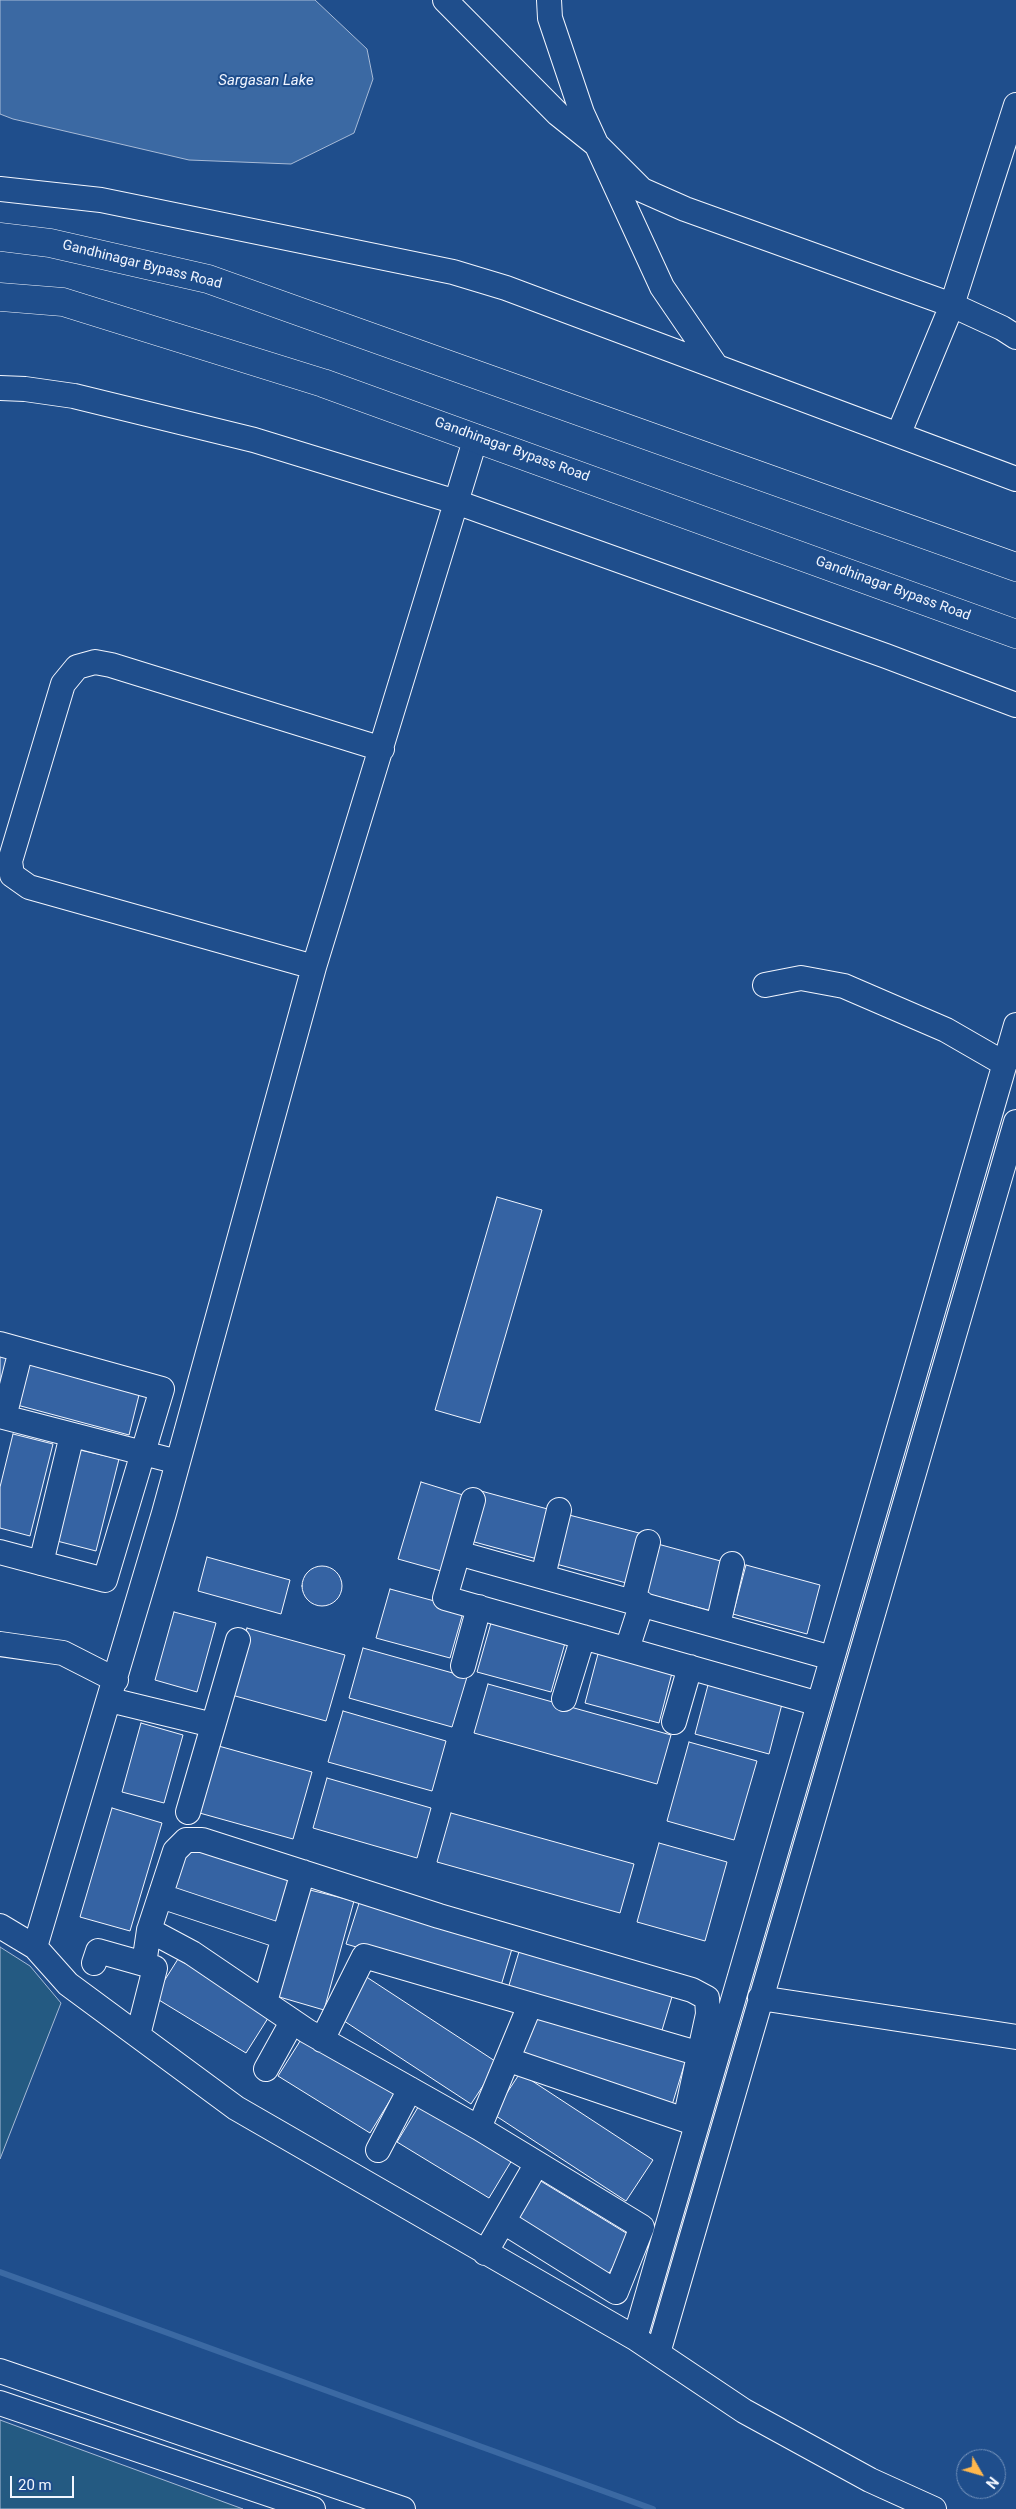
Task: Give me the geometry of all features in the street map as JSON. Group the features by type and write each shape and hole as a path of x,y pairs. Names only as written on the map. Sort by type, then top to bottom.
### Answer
{"main road":[{"name":"Gandhinagar Bypass Road","path":"0,237 50,242 208,279 1016,567"},
{"name":"Gandhinagar Bypass Road","path":"0,297 63,302 322,383 476,437 1016,634"}],"street":[{"path":"445,0 558,114 598,146 642,190 685,209 952,305 1002,328 1016,337"},
{"path":"550,0 550,18 582,113 662,287 716,366"},
{"path":"899,434 952,305 1016,105"},
{"path":"0,189 101,200 453,272 506,288 899,434 1016,480"},
{"path":"0,388 25,389 74,396 254,440 456,502 886,656 1016,705"},
{"path":"35,1947 113,1690 178,1462 314,967 476,437"},
{"path":"314,967 29,887 12,875 10,861 64,684 77,667 95,662 111,665 382,749"},
{"path":"766,985 801,978 844,986 946,1030 1005,1064"},
{"path":"509,2060 685,2120 819,1704 1016,1025"},
{"path":"658,2353 760,1998 846,1712 1016,1122"},
{"path":"0,1552 104,1580 142,1453 162,1389 11,1347 2,1416 72,1435 142,1453 178,1462"},
{"path":"41,1563 72,1435"},
{"path":"473,1500 445,1598 819,1704"},
{"path":"543,1576 559,1510"},
{"path":"627,1650 638,1602 648,1542"},
{"path":"458,1553 832,1658"},
{"path":"718,1625 732,1564"},
{"path":"464,1666 479,1607"},
{"path":"564,1699 583,1637"},
{"path":"188,1812 238,1640"},
{"path":"0,1644 63,1652 113,1690 212,1725"},
{"path":"674,1722 690,1667"},
{"path":"144,1964 149,1930 175,1852 186,1840 202,1840 439,1916 692,1990 707,1998 707,2056 635,2338"},
{"path":"263,2001 267,1995 303,1872"},
{"path":"161,1896 284,1937"},
{"path":"0,1926 35,1947 68,1984 236,2108 635,2338 744,2411 870,2480 934,2509"},
{"path":"149,1930 192,1953 292,2022 479,2128 642,2227 616,2292 504,2222"},
{"path":"94,1963 98,1951 155,1968 138,2035"},
{"path":"322,2040 364,1956 707,2056"},
{"path":"760,1998 1016,2037"},
{"path":"479,2128 509,2060 530,2005"},
{"path":"266,2069 292,2022"},
{"path":"378,2150 410,2089"},
{"path":"485,2253 536,2164"},
{"path":"0,2371 403,2509"},
{"path":"0,2403 313,2509"}],"shaded area":[{"path":"0,1947 30,1966 61,2003 0,2159"},
{"path":"0,2420 243,2509 0,2509"}],"water":[{"name":"Sargasan Lake","path":"0,0 315,0 367,49 373,79 354,133 291,164 189,160 13,119 0,114"}],"building":[{"path":"497,1197 542,1210 480,1423 435,1410"},
{"path":"0,1351 10,1353 0,1389"},
{"path":"30,1358 141,1387 129,1435 17,1405"},
{"path":"13,1434 53,1444 30,1536 0,1528 0,1487"},
{"path":"80,1450 119,1459 96,1551 57,1541"},
{"path":"421,1482 463,1495 441,1571 398,1559"},
{"path":"481,1491 555,1511 541,1560 467,1540"},
{"path":"569,1515 643,1534 630,1584 556,1564"},
{"path":"654,1543 728,1563 715,1612 641,1592"},
{"path":"207,1557 290,1580 281,1614 198,1591"},
{"path":"746,1565 820,1585 807,1634 733,1614"},
{"path":"322,1566 336,1572 342,1586 336,1600 322,1606 308,1600 302,1586 308,1572"},
{"path":"390,1589 464,1609 450,1658 376,1638"},
{"path":"174,1612 216,1623 197,1692 155,1680"},
{"path":"491,1623 565,1643 551,1692 477,1672"},
{"path":"247,1628 345,1655 326,1721 228,1694"},
{"path":"363,1648 467,1677 452,1727 349,1698"},
{"path":"598,1654 672,1673 659,1723 585,1703"},
{"path":"488,1684 671,1735 657,1784 474,1733"},
{"path":"708,1685 782,1704 769,1754 695,1734"},
{"path":"343,1711 446,1741 432,1791 328,1762"},
{"path":"141,1723 183,1735 164,1803 122,1792"},
{"path":"689,1742 757,1761 734,1840 667,1821"},
{"path":"215,1745 312,1772 293,1839 196,1812"},
{"path":"327,1778 431,1808 417,1858 313,1828"},
{"path":"112,1808 162,1823 130,1931 80,1917"},
{"path":"451,1813 634,1864 620,1913 437,1862"},
{"path":"659,1843 727,1862 705,1941 637,1922"},
{"path":"186,1847 292,1878 277,1928 172,1897"},
{"path":"306,1889 354,1901 324,2010 276,1996"},
{"path":"361,1897 514,1942 500,1989 346,1944"},
{"path":"521,1945 674,1990 660,2037 507,1992"},
{"path":"178,1959 270,2015 246,2053 154,1997"},
{"path":"365,1976 498,2063 471,2104 338,2017"},
{"path":"533,2013 686,2059 672,2105 519,2060"},
{"path":"302,2038 394,2094 370,2133 278,2076"},
{"path":"520,2073 653,2160 626,2201 493,2114"},
{"path":"420,2104 512,2160 489,2198 397,2142"},
{"path":"539,2180 631,2236 608,2275 516,2218"}],"waterway":[{"path":"0,2272 653,2509"}]}
